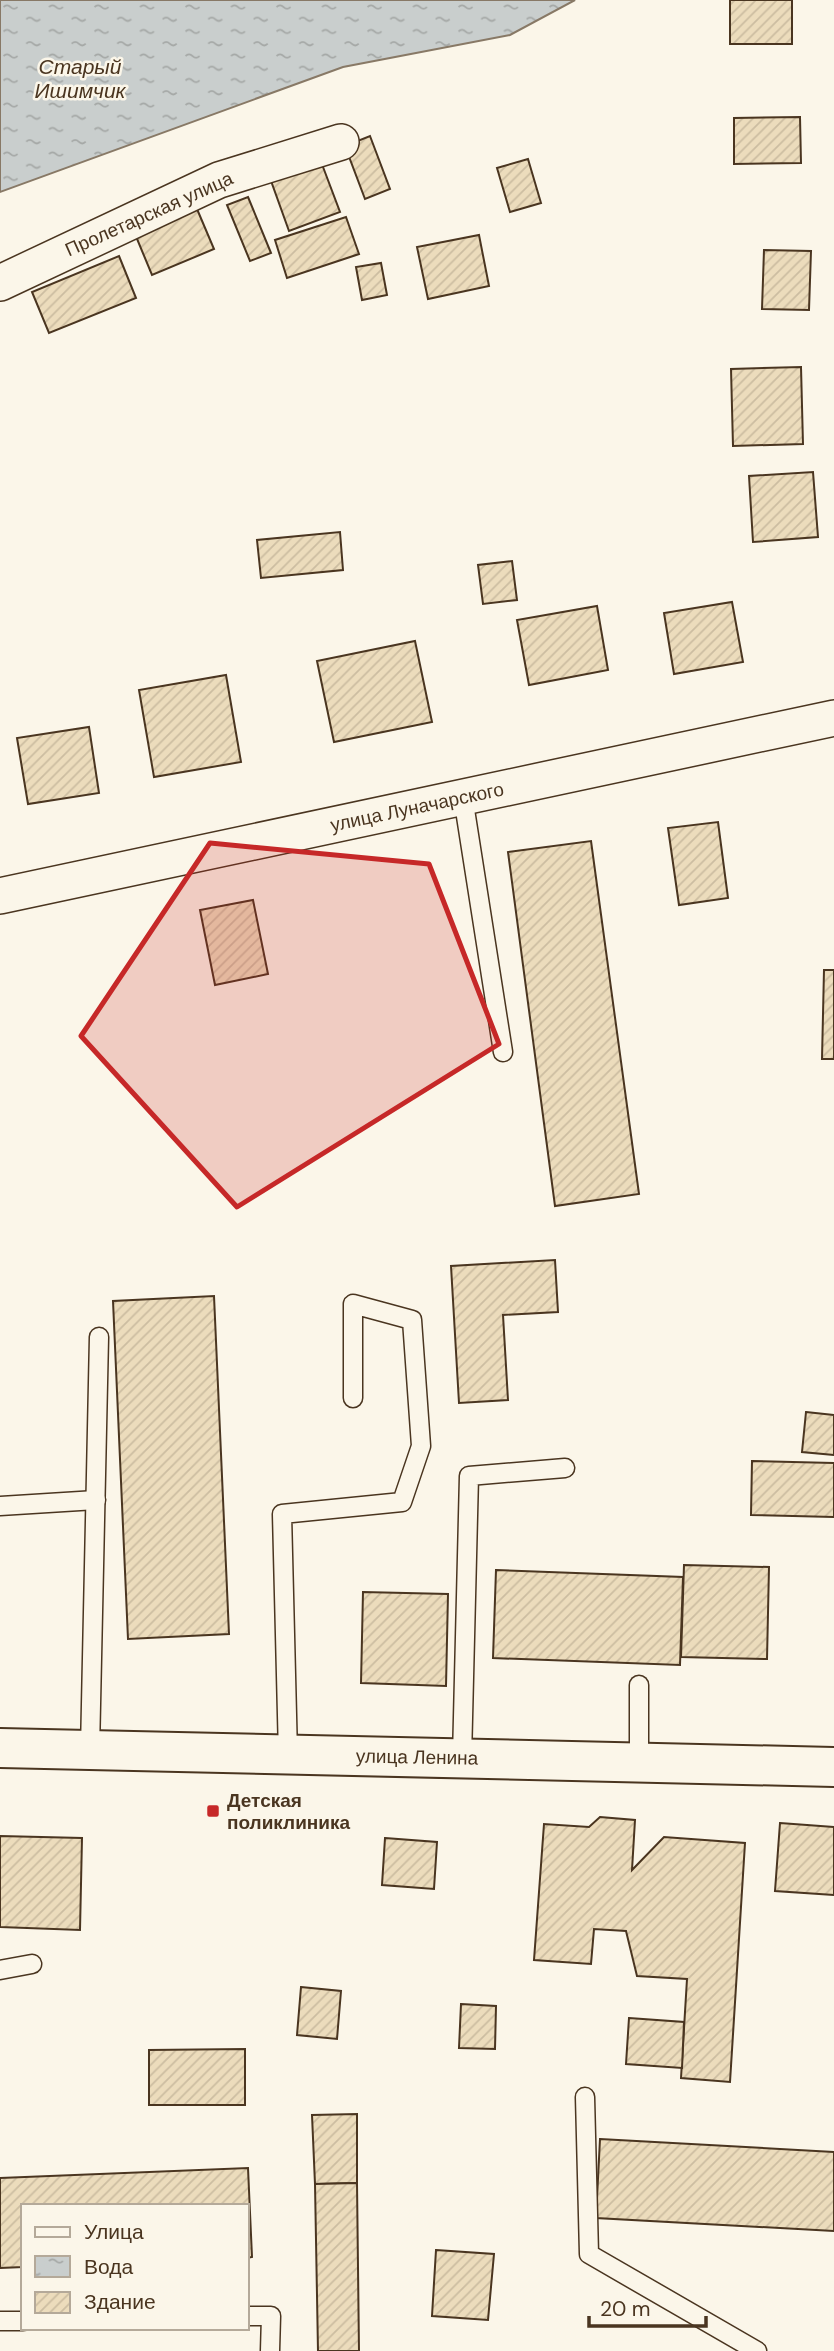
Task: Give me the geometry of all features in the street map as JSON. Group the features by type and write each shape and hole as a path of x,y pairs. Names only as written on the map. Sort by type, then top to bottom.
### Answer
{"street":[{"name":"Пролетарская улица","path":"0,283 219,180 341,142"},
{"name":"улица Луначарского","path":"0,896 834,719"},
{"name":"улица Ленина","path":"0,1748 834,1767"}],"lane":[{"path":"464,797 503,1052"},
{"path":"288,1755 282,1514 402,1502 421,1446 412,1320 353,1304 354,1398"},
{"path":"90,1750 99,1337"},
{"path":"462,1758 469,1476 565,1468"},
{"path":"0,1506 96,1500"},
{"path":"639,1685 639,1763"},
{"path":"0,1970 32,1964"},
{"path":"585,2097 589,2254 757,2351"},
{"path":"248,2316 271,2316 270,2351"},
{"path":"0,2321 21,2321"}],"highlighted area":[{"path":"210,843 429,864 499,1044 237,1207 81,1036"}],"water":[{"name":"Старый Ишимчик","path":"0,0 575,0 510,35 343,67 0,192"}],"building":[{"path":"730,0 792,0 792,44 730,44"},
{"path":"800,117 801,163 734,164 734,118"},
{"path":"370,136 390,189 365,199 345,146"},
{"path":"320,159 340,212 289,231 270,178"},
{"path":"528,159 541,203 510,212 497,168"},
{"path":"248,197 271,253 250,261 227,205"},
{"path":"197,209 214,249 152,275 135,234"},
{"path":"346,217 359,254 287,278 275,240"},
{"path":"479,235 489,286 428,299 417,247"},
{"path":"764,250 811,251 809,310 762,309"},
{"path":"119,256 136,298 49,333 32,292"},
{"path":"381,263 387,295 362,300 356,267"},
{"path":"801,367 803,444 733,446 731,369"},
{"path":"813,472 818,537 753,542 749,476"},
{"path":"340,532 343,570 261,578 257,540"},
{"path":"512,561 517,600 483,604 478,565"},
{"path":"732,602 743,662 674,674 664,613"},
{"path":"597,606 608,670 529,685 517,620"},
{"path":"415,641 432,722 334,742 317,661"},
{"path":"226,675 241,762 154,777 139,690"},
{"path":"89,727 99,793 28,804 17,738"},
{"path":"718,822 728,898 679,905 668,828"},
{"path":"591,841 639,1194 555,1206 508,852"},
{"path":"253,900 268,974 215,985 200,910"},
{"path":"824,970 834,970 834,1059 822,1059"},
{"path":"555,1260 558,1312 503,1315 508,1400 459,1403 451,1266"},
{"path":"214,1296 229,1634 128,1639 113,1301"},
{"path":"806,1412 834,1415 834,1455 802,1452"},
{"path":"752,1461 834,1463 834,1517 751,1515"},
{"path":"684,1565 769,1567 767,1659 681,1657"},
{"path":"496,1570 683,1577 680,1665 493,1658"},
{"path":"363,1592 448,1594 446,1686 361,1683"},
{"path":"600,1817 635,1820 632,1870 664,1837 745,1843 730,2082 681,2078 687,1979 637,1976 626,1931 594,1929 591,1964 534,1960 544,1824 589,1827"},
{"path":"780,1823 834,1827 834,1895 775,1891"},
{"path":"0,1836 82,1838 80,1930 0,1927"},
{"path":"385,1838 437,1842 434,1889 382,1885"},
{"path":"301,1987 341,1991 337,2039 297,2035"},
{"path":"461,2004 496,2006 495,2049 459,2048"},
{"path":"629,2018 684,2022 682,2068 626,2064"},
{"path":"245,2049 245,2105 149,2105 149,2050"},
{"path":"357,2114 357,2183 315,2184 312,2115"},
{"path":"600,2139 834,2152 834,2231 596,2218"},
{"path":"248,2168 252,2257 248,2258 248,2204 21,2204 21,2267 0,2268 0,2178"},
{"path":"357,2183 359,2351 318,2351 315,2184"},
{"path":"436,2250 494,2254 488,2320 432,2316"}],"place":[{"name":"Детская поликлиника","path":"213,1811"}]}
